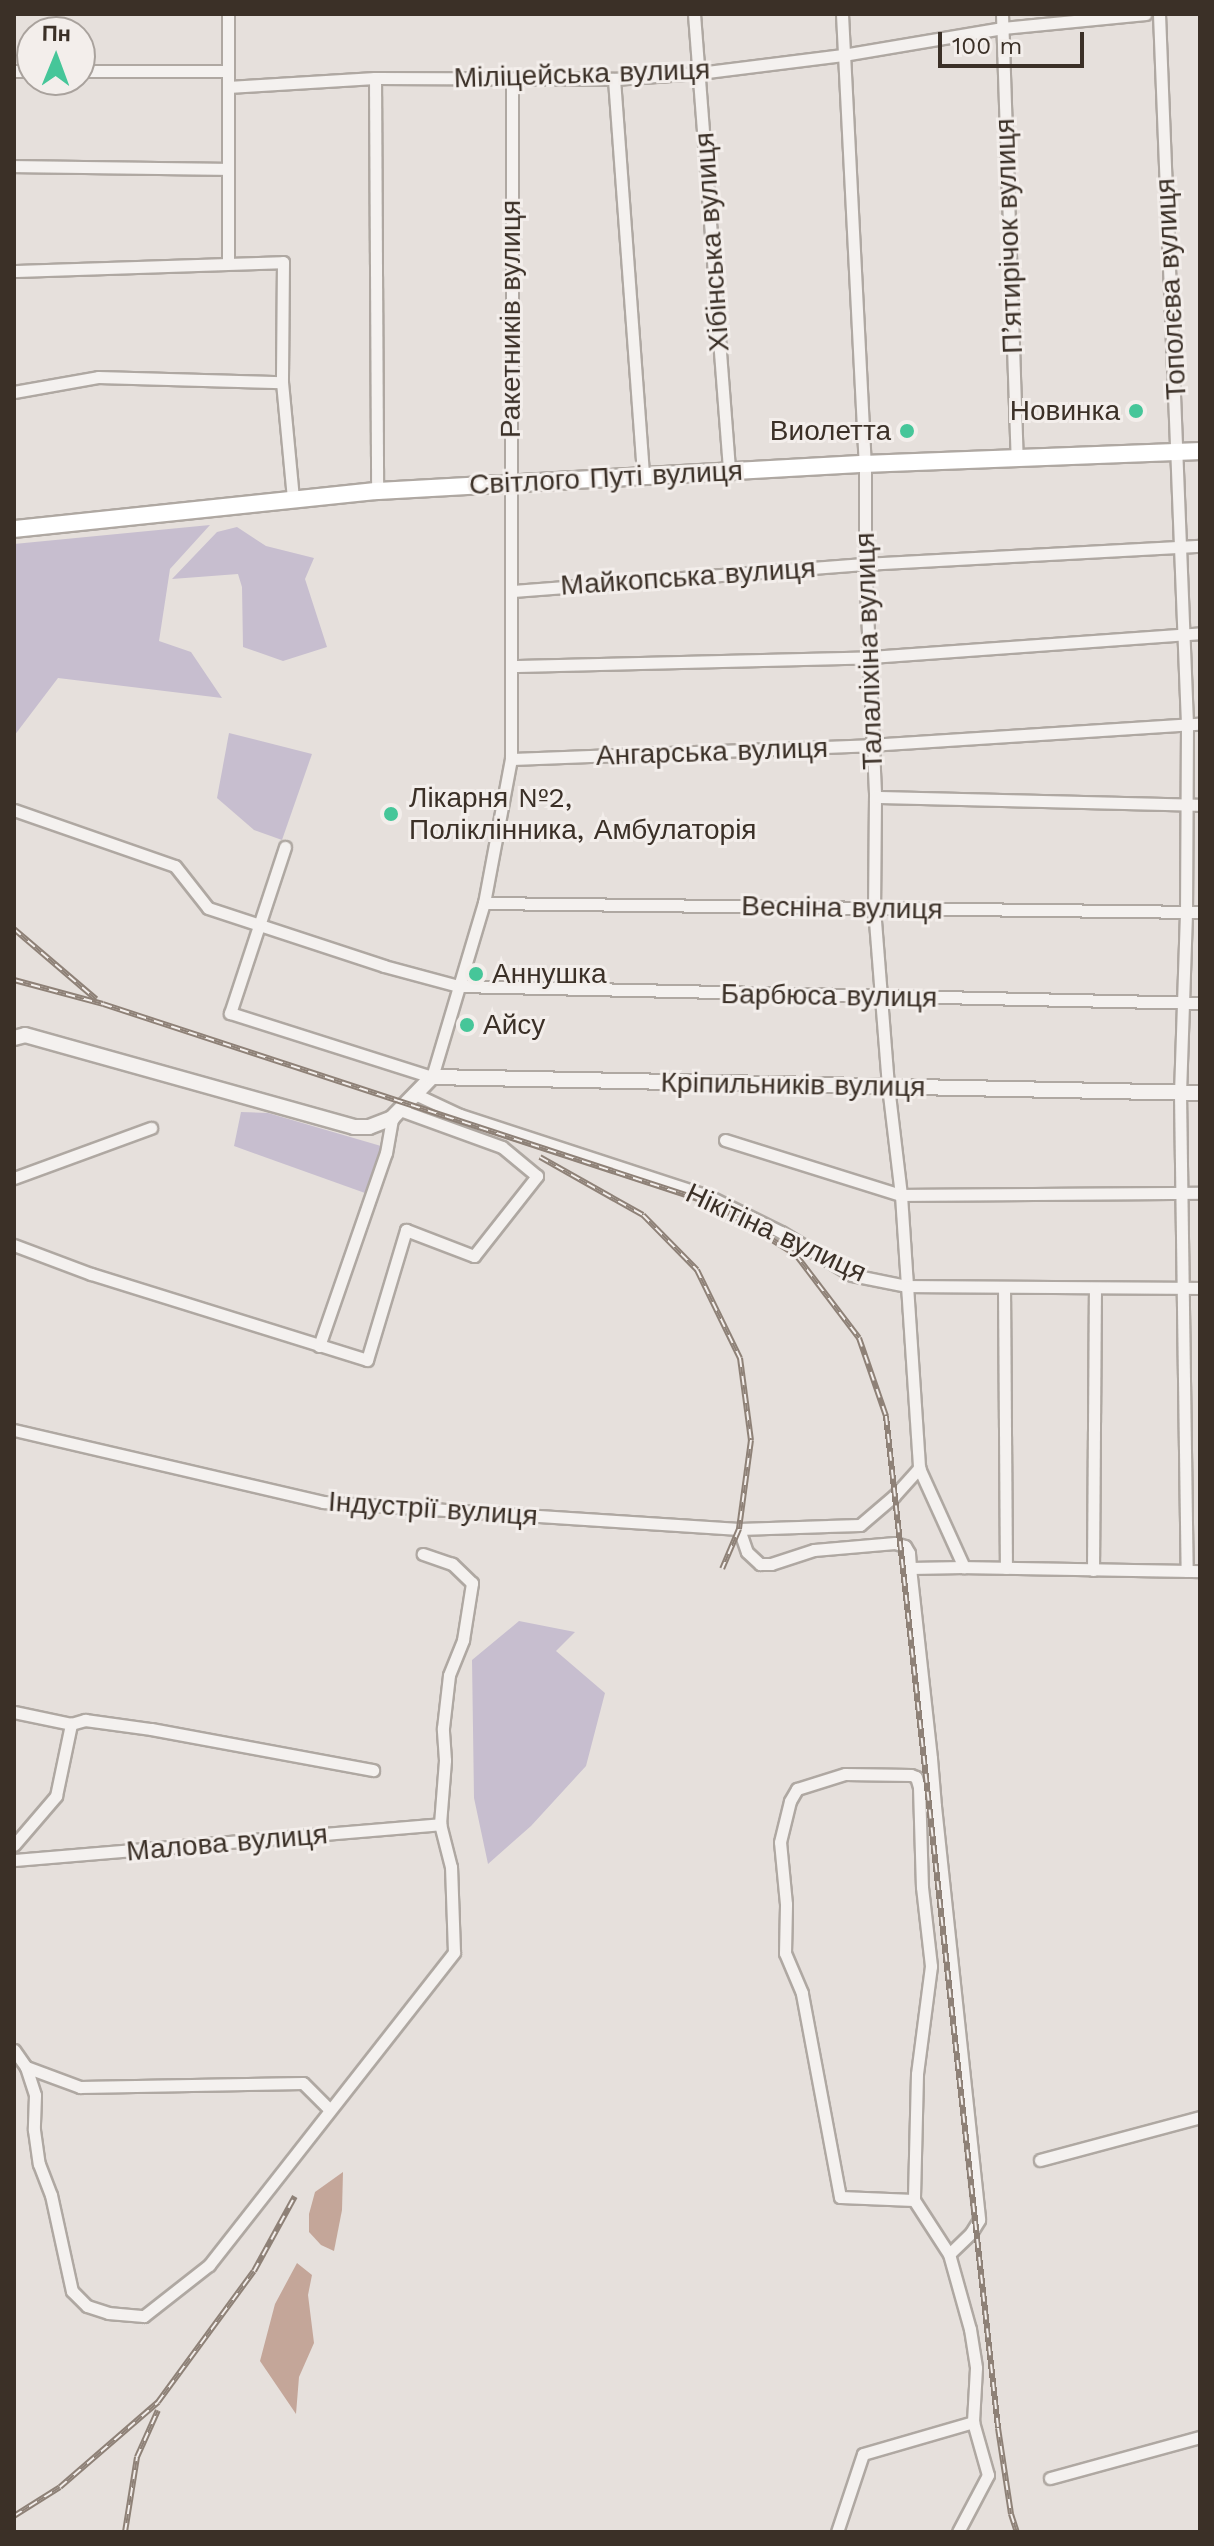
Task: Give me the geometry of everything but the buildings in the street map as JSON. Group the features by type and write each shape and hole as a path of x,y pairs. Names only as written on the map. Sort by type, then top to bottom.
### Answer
{"main road":[{"name":"Світлого Путі вулиця","path":"14,529 377,491 865,464 1200,451"}],"street":[{"path":"228,14 228,261"},
{"name":"Хібінська вулиця","path":"694,14 729,471"},
{"name":"Талаліхіна вулиця","path":"842,14 865,464 865,564 875,797 874,908 888,1086 901,1195 919,1468"},
{"name":"П’ятирічок вулиця","path":"1002,14 1017,458"},
{"name":"Міліцейська вулиця","path":"228,87 375,78 614,79 699,73 843,55 1003,28 1145,14"},
{"name":"Тополєва вулиця","path":"1159,14 1183,634 1194,725 1187,805 1180,1093 1182,1287 1194,1571"},
{"path":"96,71 228,71"},
{"path":"375,78 377,491"},
{"name":"Ракетників вулиця","path":"432,1077 484,903 511,759 512,79"},
{"path":"614,79 643,476"},
{"path":"14,166 228,169"},
{"path":"14,271 228,261 283,262 282,382 293,498"},
{"path":"14,392 98,377 282,382"},
{"name":"Майкопська вулиця","path":"512,591 865,564 1200,546"},
{"path":"513,666 869,657 1200,633"},
{"name":"Ангарська вулиця","path":"511,759 871,745 1194,725"},
{"path":"875,797 1200,805"},
{"name":"Барбюса вулиця","path":"14,810 175,866 208,908 458,986 1200,1003"},
{"path":"14,1038 25,1035 354,1127 369,1127 396,1114 432,1077 230,1013 285,847"},
{"name":"Весніна вулиця","path":"484,903 1200,912"},
{"name":"Кріпильників вулиця","path":"432,1077 1200,1093"},
{"name":"Нікітіна вулиця","path":"415,1094 460,1115 708,1196 781,1232 852,1275 906,1286 1200,1288"},
{"path":"319,1346 386,1153 396,1114"},
{"path":"14,1245 91,1274 367,1360 406,1230 474,1256 537,1176 502,1147 396,1114"},
{"path":"14,1178 151,1128"},
{"path":"725,1140 901,1195 1200,1193"},
{"path":"1004,1287 1006,1568"},
{"path":"1093,1570 1095,1288"},
{"name":"Індустрії вулиця","path":"14,1430 323,1502 739,1529 860,1525 894,1496 919,1468"},
{"path":"919,1468 964,1567"},
{"path":"739,1529 747,1552 760,1564 771,1564 806,1551 895,1543 909,1553 979,2220 971,2233 949,2254"},
{"path":"14,2050 26,2067 35,2095 34,2130 39,2164 51,2195 72,2291 87,2306 108,2313 144,2316 209,2265 454,1952 451,1867 440,1824 449,1675 463,1640 472,1583 452,1564 423,1554"},
{"path":"910,1568 1194,1571"},
{"path":"14,1712 71,1724 85,1720 151,1729 373,1770"},
{"path":"14,1845 56,1796 71,1724"},
{"path":"914,2200 840,2197 802,1993 785,1953 786,1904 780,1842 790,1801 797,1789 845,1774 890,1773 916,1777 921,1816 922,1887 931,1966 917,2074 914,2200 949,2254 970,2329 976,2368 973,2422 988,2475 958,2532"},
{"path":"921,1816 935,1806"},
{"name":"Малова вулиця","path":"14,1860 440,1824"},
{"path":"26,2067 80,2087 303,2083 329,2109"},
{"path":"1040,2160 1200,2117"},
{"path":"837,2532 863,2454 973,2422"},
{"path":"1050,2478 1200,2437"}],"shaded area":[{"path":"210,525 170,569 159,641 191,652 222,698 58,678 14,736 14,544"},
{"path":"237,527 266,546 314,558 305,579 327,647 283,661 243,647 242,587 238,574 172,579 217,532"},
{"path":"229,733 312,754 282,840 254,830 217,798"},
{"path":"241,1112 268,1113 381,1146 365,1193 234,1146"},
{"path":"519,1621 575,1632 556,1651 605,1693 586,1766 531,1826 488,1864 474,1798 472,1660"},
{"path":"343,2172 342,2210 334,2251 321,2245 309,2232 309,2214 315,2192"},
{"path":"297,2263 312,2275 308,2295 314,2343 299,2377 296,2414 260,2361 275,2304"}],"railway":[{"path":"14,929 96,999"},
{"path":"14,980 103,1004 716,1205 796,1255 859,1338 886,1416 998,2428 1011,2514 1017,2532"},
{"path":"540,1157 643,1215 697,1270 740,1358 751,1440 739,1529 722,1569"},
{"path":"14,2516 60,2487 158,2402 254,2271 295,2196"},
{"path":"125,2532 137,2457 158,2410"}],"place":[{"name":"Новинка","path":"1136,411"},
{"name":"Виолетта","path":"907,431"},
{"name":"Лікарня №2, Поліклінника, Амбулаторія","path":"391,814"},
{"name":"Аннушка","path":"476,974"},
{"name":"Айсу","path":"467,1025"}]}
